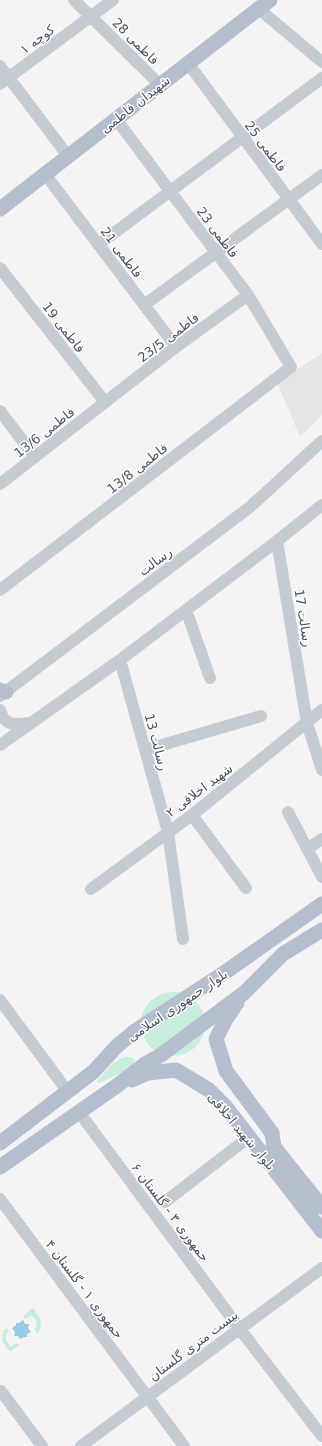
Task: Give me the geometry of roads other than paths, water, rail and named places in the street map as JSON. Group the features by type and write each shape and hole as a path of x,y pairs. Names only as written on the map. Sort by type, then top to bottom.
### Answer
{"main road":[{"name":"شهیدان فاطمی","path":"0,208 266,2"},
{"name":"بلوار جمهوری اسلامی","path":"0,1143 68,1092 101,1064 117,1046 135,1031 322,904"},
{"path":"0,1167 118,1085 244,993 283,954 322,930"},
{"name":"بلوار شهید اخلاقی","path":"244,993 226,1019 216,1039 226,1071 272,1133 274,1147 322,1207"},
{"name":"بلوار شهید اخلاقی","path":"118,1085 148,1073 176,1070 209,1090 226,1107 322,1232"}],"street":[{"name":"فاطمی 28","path":"74,0 160,85"},
{"name":"کوچه ۱","path":"4,81 113,0"},
{"path":"266,2 322,62"},
{"name":"فاطمی 25","path":"188,63 322,244"},
{"path":"0,66 4,81 68,156"},
{"path":"98,244 322,78"},
{"name":"فاطمی 23","path":"116,118 248,295 291,367"},
{"name":"فاطمی 21","path":"45,174 176,347"},
{"path":"144,305 322,175"},
{"name":"فاطمی 19","path":"0,268 105,402"},
{"name":"فاطمی 23/5","path":"105,402 176,347 248,295"},
{"name":"فاطمی 13/8","path":"0,590 291,367"},
{"name":"فاطمی 13/6","path":"0,484 105,402"},
{"path":"0,411 35,457"},
{"name":"رسالت","path":"1,690 250,507 322,441"},
{"path":"0,745 120,660 322,505"},
{"name":"رسالت 17","path":"277,541 307,724 322,770"},
{"path":"186,610 210,678"},
{"name":"رسالت 13","path":"120,660 168,832 183,939"},
{"path":"0,706 1,690"},
{"path":"0,710 1,716 6,721 14,725 30,723"},
{"name":"شهید اخلاقی ۲","path":"91,889 192,815 307,724 322,710"},
{"path":"145,750 261,716"},
{"path":"288,812 322,877"},
{"path":"192,815 246,888"},
{"path":"307,849 322,839"},
{"path":"0,1000 68,1092"},
{"name":"جمهوری ۳ - گلستان ۶","path":"79,1112 239,1328 322,1436"},
{"path":"165,1202 249,1137"},
{"name":"جمهوری ۱ - گلستان ۴","path":"0,1199 184,1446"},
{"name":"بیست متری گلستان","path":"81,1446 322,1268"},
{"path":"1,1391 42,1446"}],"water":[{"path":"23,1320 25,1324 29,1324 28,1328 31,1332 27,1334 27,1337 20,1339 18,1336 14,1336 15,1332 12,1328 16,1325 16,1323"}]}
